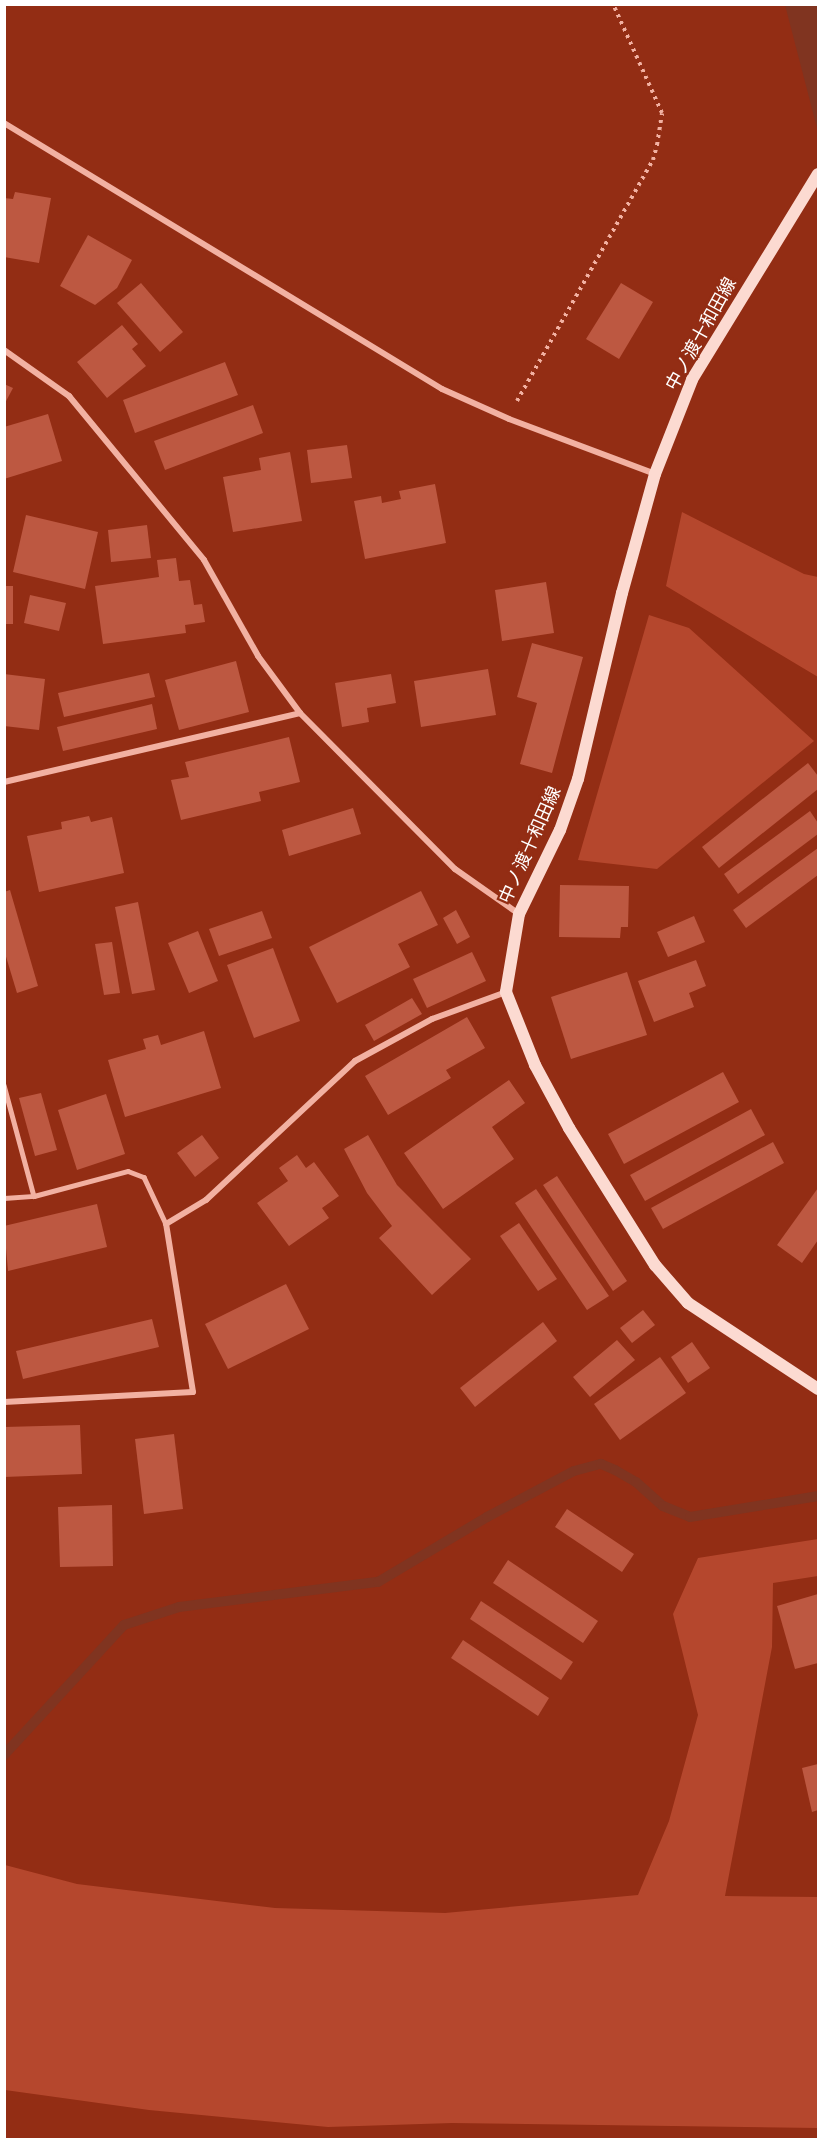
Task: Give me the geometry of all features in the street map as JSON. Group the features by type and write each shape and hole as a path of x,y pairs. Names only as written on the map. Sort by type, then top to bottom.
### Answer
{"main road":[{"name":"中ノ渡十和田線","path":"506,992 519,914 560,830 578,779 622,594 655,474 692,380 763,260 819,174"},
{"path":"506,992 535,1065 568,1128 655,1265 688,1303 819,1389"}],"street":[{"path":"4,123 442,389 509,419 655,474"},
{"path":"4,350 69,396 204,560 258,656 300,713 455,869 519,914"},
{"path":"4,782 300,713"},
{"path":"4,1402 193,1392 166,1224 206,1200 355,1061 432,1020 506,992"}],"lane":[{"path":"4,1084 34,1196"},
{"path":"4,1198 34,1196 128,1171 144,1177 166,1224"}],"path":[{"path":"509,419 531,370 653,160 657,145 662,113 614,4"}],"shaded area":[{"path":"785,5 818,5 818,132"},
{"path":"682,512 804,574 818,577 818,677 666,586"},
{"path":"649,615 689,628 814,741 657,869 578,860"},
{"path":"818,1539 818,1576 773,1583 772,1647 725,1896 818,1897 818,2128 452,2123 328,2127 149,2110 5,2090 5,1865 77,1884 275,1908 445,1913 638,1895 669,1821 698,1715 673,1614 698,1558"}],"building":[{"path":"15,192 51,198 39,263 4,257 4,198 13,199"},
{"path":"88,235 132,260 117,288 95,305 60,286"},
{"path":"141,283 183,332 160,352 117,303"},
{"path":"621,283 653,302 619,359 586,339"},
{"path":"122,325 138,344 132,349 146,366 107,398 77,362"},
{"path":"225,362 238,395 135,433 123,400"},
{"path":"4,384 13,388 4,405"},
{"path":"253,405 263,433 165,470 154,441"},
{"path":"48,414 62,461 4,479 4,427"},
{"path":"347,445 352,478 311,483 307,450"},
{"path":"290,452 302,521 233,532 223,477 261,470 259,458"},
{"path":"435,484 446,543 365,559 354,501 381,496 382,503 401,499 399,491"},
{"path":"26,515 98,532 85,589 13,572"},
{"path":"147,525 151,558 111,562 108,530"},
{"path":"176,558 179,581 190,580 194,605 202,604 205,622 185,625 186,633 103,644 95,586 159,577 157,560"},
{"path":"546,582 554,633 502,641 495,590"},
{"path":"5,586 13,586 13,624 5,624"},
{"path":"30,595 66,603 59,631 24,623"},
{"path":"532,643 583,657 552,773 520,764 537,703 517,697"},
{"path":"236,661 249,712 179,730 165,680"},
{"path":"488,669 496,715 421,727 414,681"},
{"path":"149,673 155,697 64,717 58,693"},
{"path":"4,674 45,679 39,730 4,726"},
{"path":"391,674 396,703 367,708 369,722 342,727 335,683"},
{"path":"152,704 157,729 63,751 57,727"},
{"path":"289,737 300,782 259,792 261,801 181,820 171,780 189,777 185,762"},
{"path":"808,763 818,776 818,789 719,868 702,847"},
{"path":"353,808 361,834 289,856 282,830"},
{"path":"810,811 818,823 818,834 738,894 724,874"},
{"path":"89,816 91,822 112,817 124,873 39,892 27,836 62,829 61,822"},
{"path":"818,848 818,875 746,928 733,910"},
{"path":"560,885 629,886 628,927 621,927 620,938 559,937"},
{"path":"10,890 38,986 17,993 4,950 4,892"},
{"path":"421,891 438,925 398,944 410,967 337,1003 309,947"},
{"path":"138,902 155,990 132,994 115,907"},
{"path":"456,910 470,937 457,944 443,918"},
{"path":"262,911 272,938 219,956 209,929"},
{"path":"694,916 705,942 668,957 657,932"},
{"path":"198,931 218,981 189,993 168,943"},
{"path":"112,942 120,993 104,995 95,944"},
{"path":"273,948 300,1021 254,1038 227,965"},
{"path":"472,952 486,981 427,1008 413,979"},
{"path":"696,960 706,986 689,993 694,1007 654,1022 638,981"},
{"path":"627,972 647,1035 571,1059 551,997"},
{"path":"412,998 422,1014 374,1041 365,1025"},
{"path":"467,1017 485,1048 446,1070 451,1078 388,1115 365,1076"},
{"path":"204,1031 221,1088 125,1117 108,1060 146,1049 143,1039 158,1035 161,1045"},
{"path":"723,1072 739,1102 624,1164 608,1134"},
{"path":"509,1080 525,1103 492,1127 514,1159 443,1209 404,1153"},
{"path":"41,1093 57,1150 35,1156 19,1098"},
{"path":"106,1094 125,1154 77,1170 58,1110"},
{"path":"751,1109 765,1135 645,1201 630,1175"},
{"path":"202,1135 219,1158 195,1177 177,1153"},
{"path":"368,1135 397,1185 471,1259 432,1295 379,1238 392,1226 367,1193 344,1149"},
{"path":"773,1142 784,1163 663,1229 651,1208"},
{"path":"297,1155 306,1168 314,1162 339,1196 322,1208 329,1218 289,1246 257,1203 288,1181 279,1168"},
{"path":"557,1176 627,1281 613,1291 543,1185"},
{"path":"818,1188 818,1240 802,1263 777,1245"},
{"path":"536,1189 609,1296 587,1310 515,1203"},
{"path":"97,1204 107,1247 8,1271 4,1226"},
{"path":"519,1223 557,1279 538,1291 500,1236"},
{"path":"286,1284 309,1329 228,1369 205,1324"},
{"path":"643,1310 655,1325 632,1343 620,1328"},
{"path":"152,1319 159,1347 23,1379 16,1351"},
{"path":"543,1322 557,1341 475,1407 460,1388"},
{"path":"617,1340 635,1360 590,1397 573,1377"},
{"path":"692,1342 710,1368 688,1383 671,1357"},
{"path":"660,1357 686,1393 620,1440 594,1404"},
{"path":"80,1425 82,1474 4,1477 4,1427"},
{"path":"174,1434 183,1509 144,1514 135,1439"},
{"path":"112,1505 113,1566 60,1567 58,1507"},
{"path":"567,1509 634,1554 622,1572 555,1527"},
{"path":"508,1560 598,1621 583,1643 493,1583"},
{"path":"818,1594 818,1663 795,1669 777,1606"},
{"path":"481,1601 573,1662 561,1680 470,1619"},
{"path":"463,1640 549,1698 538,1716 451,1658"},
{"path":"818,1764 818,1810 812,1812 802,1768"}],"waterway":[{"path":"4,1755 124,1625 179,1607 378,1582 487,1517 574,1471 601,1464 636,1482 663,1506 690,1517 818,1496"}]}
